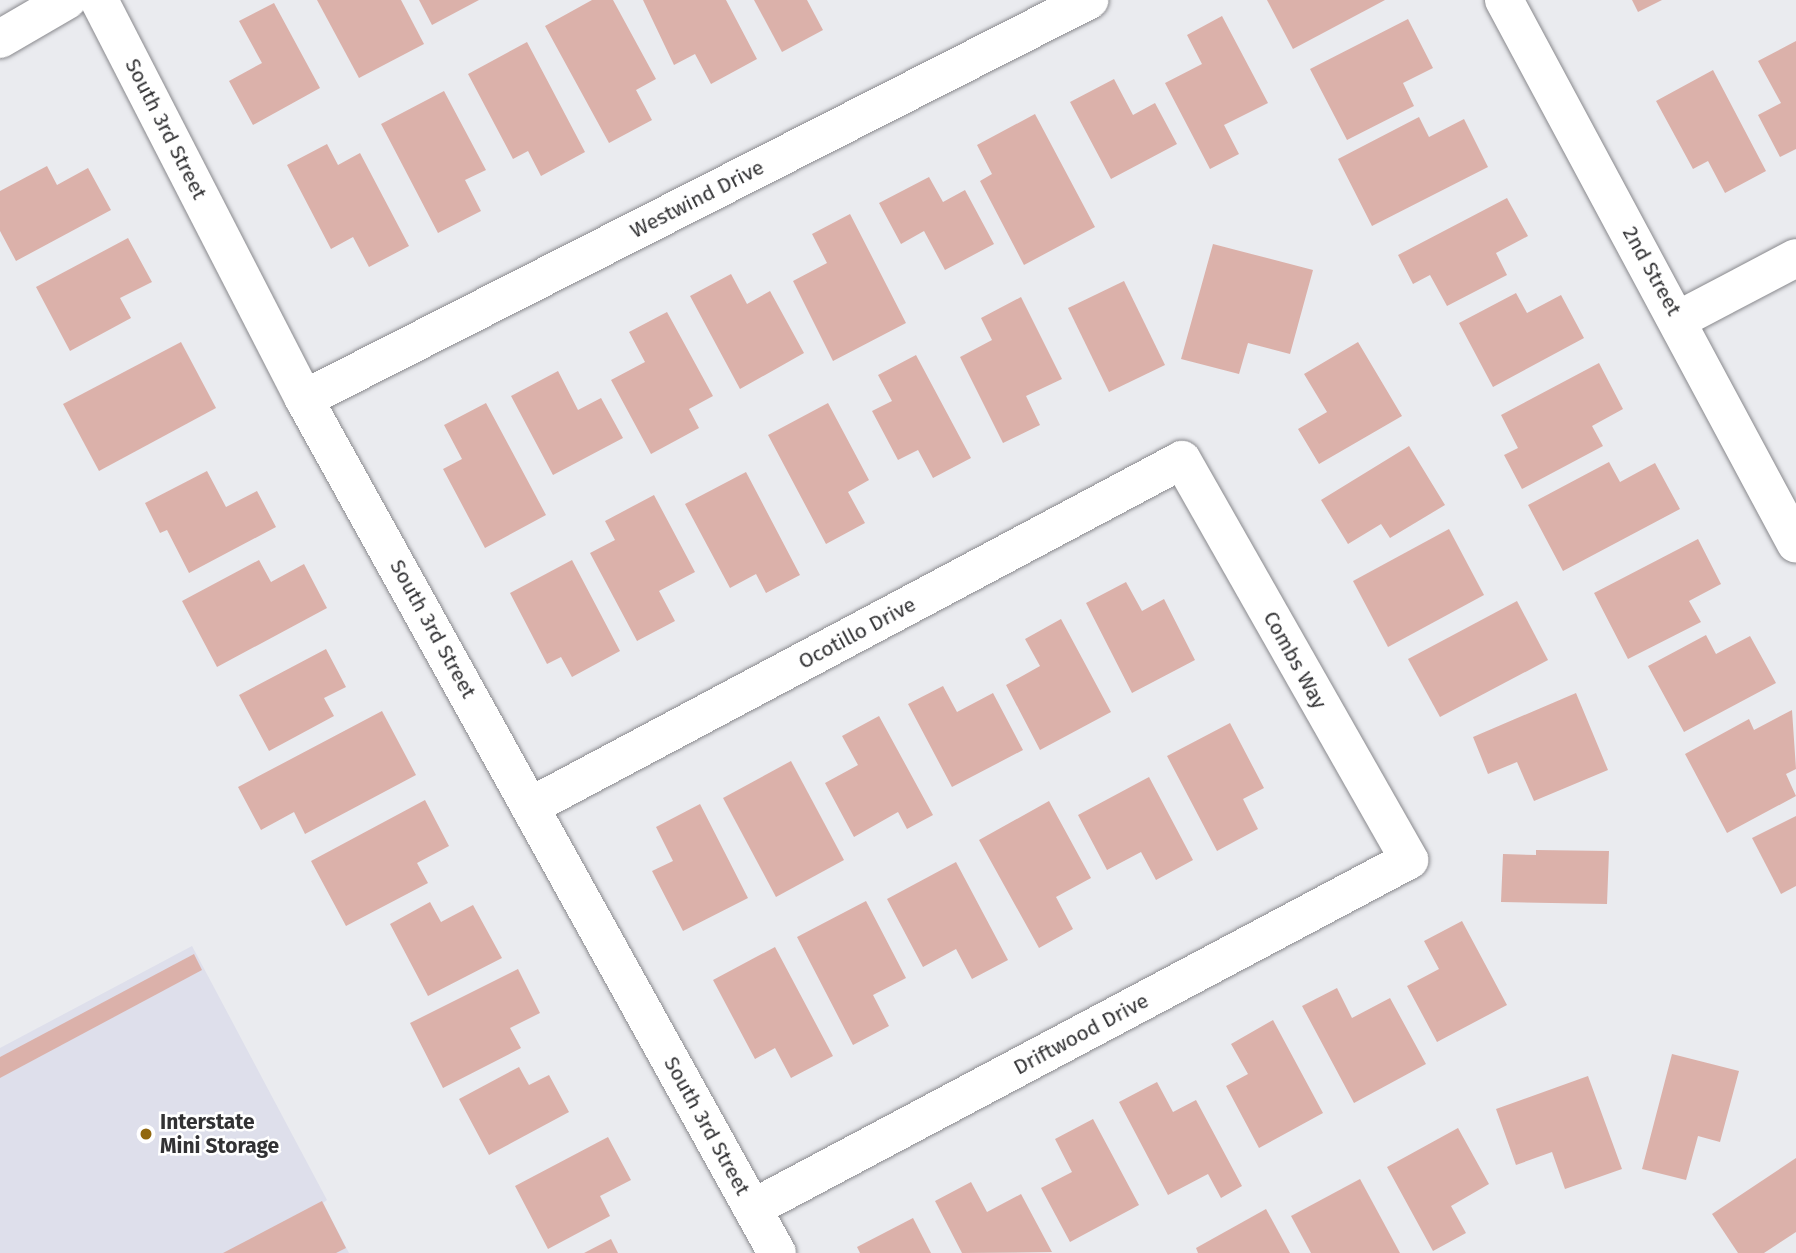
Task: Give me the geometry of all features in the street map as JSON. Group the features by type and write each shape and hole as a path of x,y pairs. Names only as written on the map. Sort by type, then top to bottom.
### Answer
{"street":[{"path":"0,38 67,0"},
{"name":"South 3rd Street","path":"99,0 304,399 778,1253"},
{"name":"Westwind Drive","path":"304,399 1089,0"},
{"name":"2nd Street","path":"1504,0 1796,544"},
{"path":"1678,320 1796,258"},
{"name":"Ocotillo Drive","path":"531,806 1182,460"},
{"name":"Combs Way","path":"1182,460 1409,860"},
{"name":"Driftwood Drive","path":"753,1208 1409,860"}],"shaded area":[{"name":"Interstate Mini Storage","path":"192,946 327,1200 323,1203 349,1253 0,1253 0,1048"}],"building":[{"path":"317,0 401,0 424,44 359,78"},
{"path":"419,0 479,0 432,25"},
{"path":"592,0 613,0 656,79 636,90 652,120 609,143 545,26"},
{"path":"643,0 726,0 757,59 711,84 695,54 674,65"},
{"path":"754,0 807,0 823,30 782,52"},
{"path":"1267,0 1385,0 1293,49"},
{"path":"1632,0 1662,0 1638,12"},
{"path":"274,3 320,88 253,125 229,81 262,63 239,21"},
{"path":"1222,16 1268,103 1224,125 1239,154 1210,169 1165,83 1202,64 1187,35"},
{"path":"1408,19 1433,68 1403,83 1414,106 1347,140 1310,69"},
{"path":"1796,41 1796,149 1780,157 1758,115 1781,103 1758,61"},
{"path":"527,42 585,152 541,176 528,151 513,159 468,74"},
{"path":"1713,70 1766,171 1725,193 1708,161 1693,169 1656,101"},
{"path":"1114,79 1133,115 1155,103 1177,144 1111,179 1070,102"},
{"path":"444,91 486,170 465,180 481,211 438,233 381,124"},
{"path":"1035,114 1095,227 1024,265 980,181 992,174 977,145"},
{"path":"1419,117 1429,137 1464,119 1488,167 1372,226 1338,159"},
{"path":"327,144 338,165 360,153 409,246 369,267 353,237 331,249 287,165"},
{"path":"47,166 57,185 88,168 111,210 16,261 0,231 0,191"},
{"path":"929,177 943,202 965,190 994,244 945,270 924,231 901,244 879,203"},
{"path":"1507,198 1528,236 1496,253 1507,275 1447,306 1430,275 1413,284 1398,255"},
{"path":"850,214 906,323 833,361 793,281 827,263 812,234"},
{"path":"128,238 152,282 120,298 131,318 70,351 36,287"},
{"path":"1213,244 1313,270 1290,354 1248,343 1239,374 1181,359"},
{"path":"731,274 747,304 770,291 804,353 740,389 690,296"},
{"path":"1124,281 1165,365 1109,392 1068,308"},
{"path":"1516,293 1527,313 1561,295 1584,338 1493,387 1459,323"},
{"path":"1021,297 1062,379 1026,396 1040,425 1003,443 960,357 992,340 981,318"},
{"path":"667,312 713,396 689,409 699,428 651,454 611,380 645,362 629,332"},
{"path":"181,342 216,408 99,471 63,404"},
{"path":"1358,342 1402,416 1319,464 1298,429 1327,412 1304,374"},
{"path":"916,355 971,458 933,478 918,450 898,460 872,411 892,401 878,375"},
{"path":"1599,363 1623,409 1592,426 1603,446 1522,489 1504,455 1518,448 1501,415"},
{"path":"558,371 578,410 601,398 623,438 553,475 511,396"},
{"path":"486,403 546,515 485,548 443,469 462,459 444,425"},
{"path":"828,403 869,480 848,492 865,523 826,544 768,435"},
{"path":"1409,446 1445,505 1390,538 1381,524 1348,544 1321,500"},
{"path":"1609,462 1620,482 1655,463 1680,509 1563,571 1528,505"},
{"path":"207,471 226,507 257,491 276,527 189,573 167,530 160,533 145,503"},
{"path":"746,472 800,575 766,593 756,574 730,588 685,504"},
{"path":"654,495 695,572 659,591 675,621 637,641 590,553 615,540 605,521"},
{"path":"1449,529 1484,595 1388,647 1353,581"},
{"path":"1698,539 1721,584 1689,601 1701,622 1628,659 1594,593"},
{"path":"259,560 271,582 304,564 327,608 217,667 182,601"},
{"path":"572,560 620,651 572,677 561,657 547,664 510,593"},
{"path":"1126,582 1142,611 1164,599 1195,660 1132,693 1086,603"},
{"path":"1517,601 1548,660 1440,717 1408,659"},
{"path":"1061,619 1111,712 1040,750 1006,685 1040,666 1025,639"},
{"path":"1706,635 1716,654 1750,636 1776,683 1684,732 1648,666"},
{"path":"326,649 346,687 324,698 334,716 269,751 239,695"},
{"path":"943,686 957,712 993,693 1023,750 952,787 908,704"},
{"path":"1576,693 1608,770 1534,801 1517,762 1488,774 1473,737"},
{"path":"1792,710 1796,769 1786,774 1796,796 1727,833 1685,754 1749,719 1754,730"},
{"path":"382,711 416,775 305,834 294,812 261,830 238,787"},
{"path":"879,716 933,815 907,829 898,812 854,837 825,783 858,765 842,736"},
{"path":"1230,723 1264,788 1243,799 1258,829 1217,851 1167,756"},
{"path":"791,761 844,860 776,897 723,798"},
{"path":"1149,777 1193,860 1156,880 1141,852 1107,870 1078,815"},
{"path":"425,800 449,846 417,863 428,883 346,926 311,861"},
{"path":"1049,801 1091,878 1056,897 1073,929 1039,948 979,840"},
{"path":"700,804 748,898 683,931 652,871 673,861 656,827"},
{"path":"1796,816 1796,886 1781,894 1752,838"},
{"path":"1536,850 1609,851 1607,904 1501,902 1503,854 1536,855"},
{"path":"956,862 1008,960 972,979 956,949 923,967 887,899"},
{"path":"866,901 906,978 873,995 889,1026 853,1045 797,937"},
{"path":"430,902 441,922 473,905 502,958 428,996 390,924"},
{"path":"1462,921 1507,1005 1437,1042 1407,986 1439,969 1424,941"},
{"path":"775,947 833,1056 791,1078 775,1048 755,1059 713,980"},
{"path":"194,954 202,970 0,1078 0,1057"},
{"path":"518,969 540,1013 510,1028 521,1048 443,1088 410,1023"},
{"path":"1337,988 1352,1018 1390,998 1426,1064 1354,1103 1302,1006"},
{"path":"1273,1020 1323,1113 1259,1148 1226,1086 1248,1074 1231,1044"},
{"path":"1672,1054 1739,1071 1720,1142 1698,1136 1686,1180 1642,1169"},
{"path":"519,1067 529,1085 549,1075 569,1112 489,1155 459,1099"},
{"path":"1588,1076 1622,1169 1565,1189 1552,1152 1516,1165 1496,1109"},
{"path":"1157,1082 1173,1112 1196,1100 1242,1186 1221,1198 1208,1174 1168,1195 1119,1102"},
{"path":"1093,1119 1139,1205 1070,1242 1041,1188 1072,1172 1055,1139"},
{"path":"1458,1128 1489,1184 1451,1206 1466,1233 1433,1251 1387,1167"},
{"path":"608,1137 631,1180 600,1196 610,1216 548,1249 515,1186"},
{"path":"1796,1158 1796,1232 1764,1253 1738,1253 1712,1214"},
{"path":"1360,1179 1400,1253 1311,1253 1291,1216"},
{"path":"971,1182 987,1212 1021,1194 1052,1252 962,1253 935,1201"},
{"path":"322,1201 346,1248 336,1253 223,1253"},
{"path":"1266,1209 1290,1253 1198,1253 1196,1248"},
{"path":"913,1218 931,1253 860,1253 857,1247"},
{"path":"611,1239 618,1253 584,1253"}],"place":[{"name":"Interstate Mini Storage","path":"146,1134"}]}
